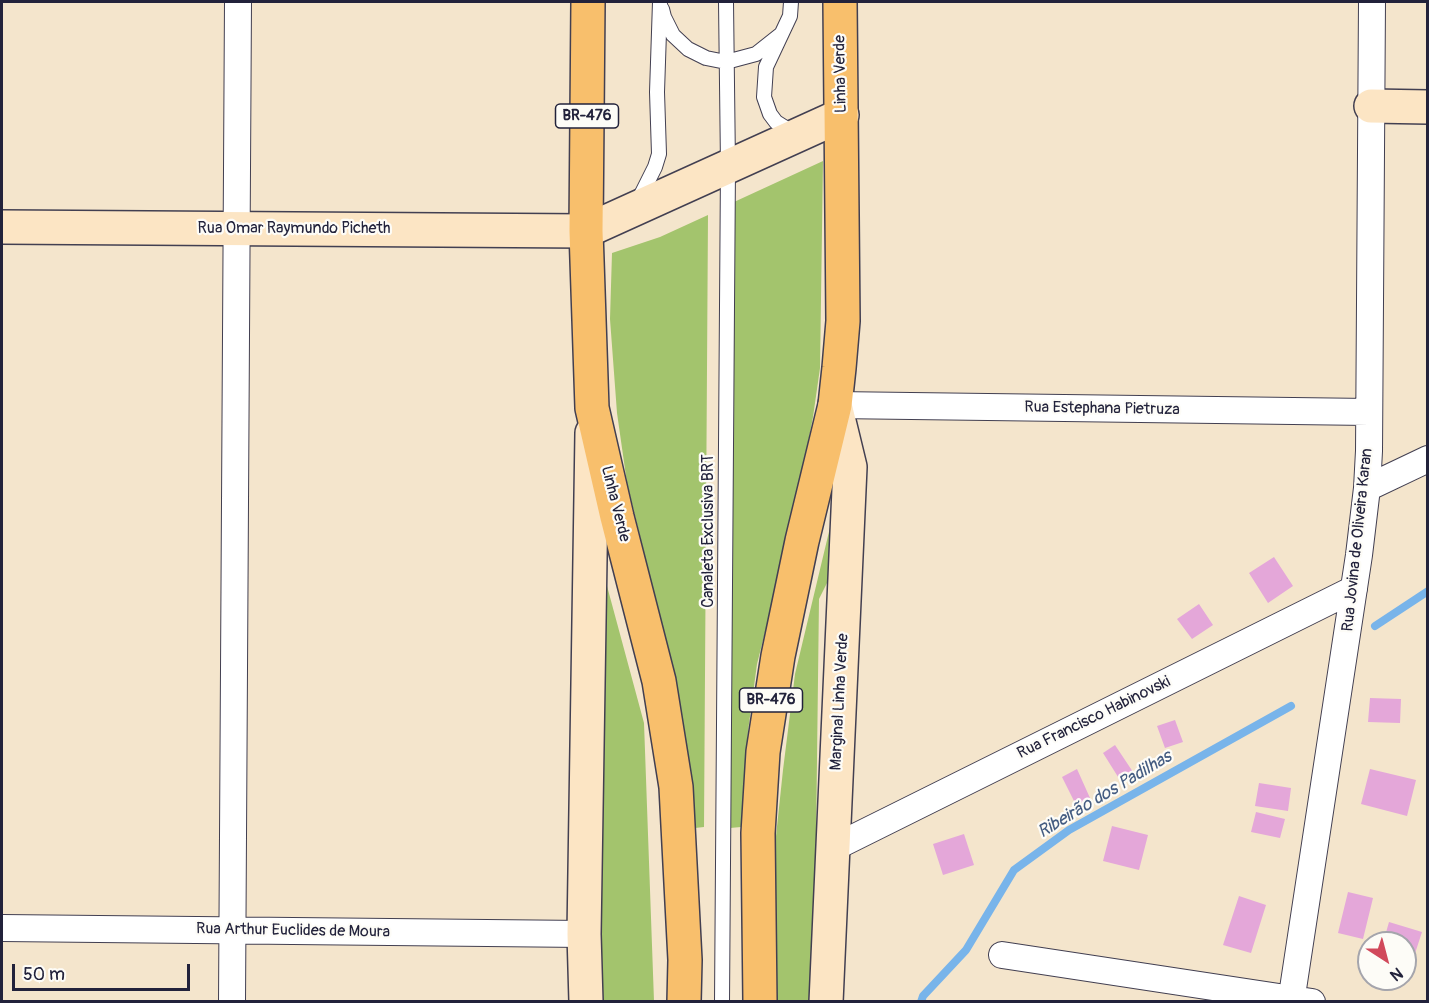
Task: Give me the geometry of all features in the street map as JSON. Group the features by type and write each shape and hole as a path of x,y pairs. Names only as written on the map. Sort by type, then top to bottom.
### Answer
{"highway":[{"name":"Linha Verde","path":"588,2 586,231 592,408 659,681 669,740 676,787 685,960 684,1002"},
{"name":"Linha Verde","path":"760,1002 758,833 763,752 778,656 802,541 835,405 843,321 840,2"}],"main road":[{"path":"1371,106 1428,107"},
{"path":"586,231 842,115"},
{"name":"Rua Omar Raymundo Picheth","path":"2,227 586,231"},
{"name":"Marginal Linha Verde","path":"826,1002 850,467 835,405"},
{"path":"586,1002 584,934 592,408"}],"street":[{"path":"232,1002 238,2"},
{"name":"Rua Jovina de Oliveira Karan","path":"1298,1001 1367,488 1372,2"},
{"name":"Rua Estephana Pietruza","path":"835,405 1369,412"},
{"path":"1367,488 1428,459"},
{"name":"Rua Francisco Habinovski","path":"833,848 1354,589"},
{"name":"Rua Arthur Euclides de Moura","path":"2,928 584,934"},
{"path":"1002,955 1298,1001"}],"lane":[{"path":"661,2 664,17 673,35 688,49 706,58 726,62 756,54 780,35"},
{"path":"635,208 656,167 659,154 657,92 661,2"},
{"name":"Canaleta Exclusiva BRT","path":"722,1002 728,166 726,2"},
{"path":"790,2 790,16 766,67 764,97 770,114 776,122 797,135"}],"green space":[{"path":"823,161 820,368 792,525 757,664 748,731 741,827 730,828 734,202"},
{"path":"708,215 704,827 695,828 686,743 667,646 627,483 617,413 610,319 612,253 660,237"},
{"path":"838,494 841,562 829,561 829,579 819,599 814,1001 775,1002 776,836 783,770 795,674"},
{"path":"607,586 644,723 654,1001 603,1002 597,919"}],"building":[{"path":"1274,557 1293,586 1268,603 1249,573"},
{"path":"1199,604 1213,625 1192,639 1177,619"},
{"path":"1370,698 1401,699 1400,723 1368,722"},
{"path":"1175,720 1183,742 1165,748 1157,726"},
{"path":"1115,745 1133,772 1120,780 1103,753"},
{"path":"1077,769 1090,798 1076,805 1062,777"},
{"path":"1370,769 1416,780 1407,816 1361,804"},
{"path":"1259,783 1291,788 1288,811 1255,806"},
{"path":"1256,812 1285,819 1280,838 1251,832"},
{"path":"1112,826 1148,835 1139,870 1103,861"},
{"path":"964,834 974,865 943,875 933,844"},
{"path":"1348,892 1373,898 1365,931 1357,931 1357,938 1338,933"},
{"path":"1239,896 1266,905 1251,953 1223,945"},
{"path":"1389,922 1422,932 1417,947 1417,931 1386,931"}],"waterway":[{"name":"Ribeirão dos Padilhas","path":"1375,626 1428,591"},
{"name":"Ribeirão dos Padilhas","path":"921,1002 923,996 966,950 1014,870 1069,830 1291,706"}]}
